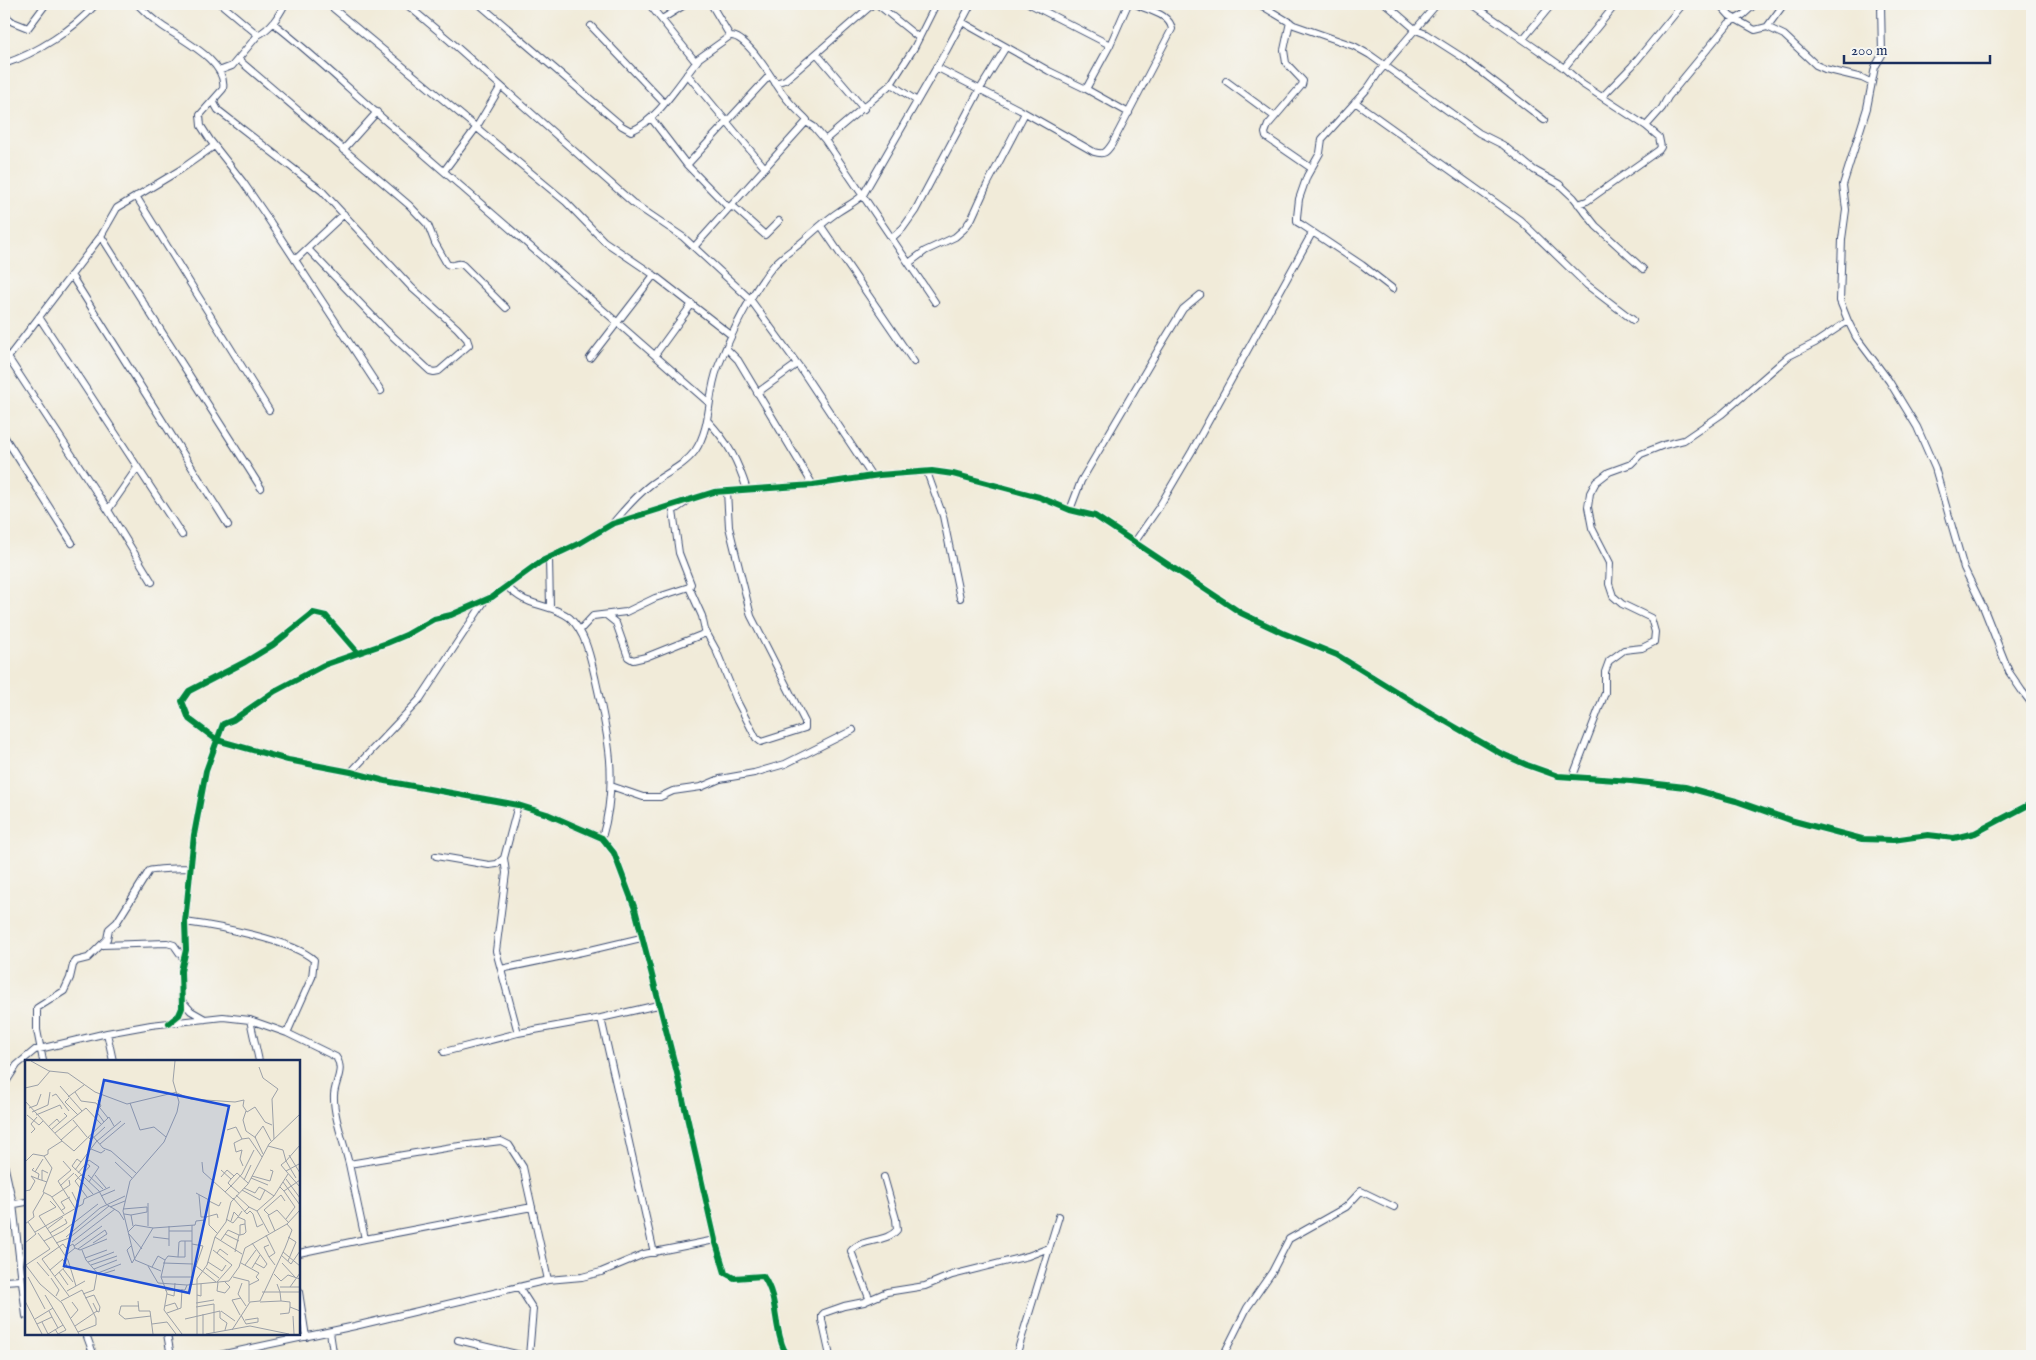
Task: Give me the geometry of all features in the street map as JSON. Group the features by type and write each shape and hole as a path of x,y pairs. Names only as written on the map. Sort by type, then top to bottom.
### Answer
{"street":[{"path":"4,14 18,25 28,28 46,4"},
{"path":"4,64 29,54 64,33 96,4"},
{"path":"137,4 159,24 205,55 220,71 223,79 223,89 200,116 201,126 214,146 243,182 380,391"},
{"path":"221,4 258,35"},
{"path":"220,71 232,66 239,60 258,35 267,30 273,23 286,4"},
{"path":"328,4 566,202 604,241 654,275 730,335"},
{"path":"406,4 633,203 695,246 750,299 797,364 872,476"},
{"path":"479,4 622,126 631,131 641,128 651,118 698,60 730,36 738,37 753,51 769,76 785,97 807,120 806,122 814,127 825,140 935,302"},
{"path":"649,4 691,58 698,60"},
{"path":"662,19 686,4"},
{"path":"711,4 730,36"},
{"path":"775,83 785,80 873,4"},
{"path":"877,4 919,38"},
{"path":"825,140 864,109 891,84 919,38 936,4"},
{"path":"612,524 629,504 650,485 672,470 694,451 702,438 707,420 708,402 717,370 727,349 730,335 750,299 774,265 821,226 863,195 971,4"},
{"path":"1030,4 1110,45"},
{"path":"1086,89 1110,45 1128,4"},
{"path":"936,67 1025,113 1094,152 1102,154 1107,152 1112,144 1172,29 1170,22 1164,16 1146,10 1136,4"},
{"path":"1259,4 1290,22 1354,46 1385,65 1479,132 1510,150 1534,170 1556,182 1596,226 1643,269"},
{"path":"1386,4 1416,30 1426,34 1465,59 1544,120"},
{"path":"1393,289 1362,265 1297,222 1296,217 1299,199 1311,168 1320,153 1322,139 1437,4"},
{"path":"1472,4 1483,7 1564,68 1582,84 1603,96 1659,137 1660,147 1658,150 1587,201 1578,204"},
{"path":"1523,39 1552,4"},
{"path":"1564,68 1616,4"},
{"path":"1603,96 1632,66 1683,4"},
{"path":"1719,4 1734,19 1755,30 1767,27 1784,35 1816,65 1862,78 1872,83"},
{"path":"1646,126 1726,27 1755,4"},
{"path":"1767,27 1784,4"},
{"path":"1881,4 1882,50 1875,67 1860,133 1843,185 1846,210 1842,239 1840,289 1842,308 1856,337 1894,388 1917,427 1935,468 1964,568 1984,610 2009,672 2032,704"},
{"path":"962,22 1129,112"},
{"path":"1290,22 1284,50 1286,62 1303,81 1302,85 1268,125 1265,133 1266,136 1311,168"},
{"path":"273,23 530,244 708,402"},
{"path":"591,26 664,103"},
{"path":"892,238 903,228 915,211 980,89 1006,46"},
{"path":"817,54 864,109"},
{"path":"239,60 390,188 425,221 447,264 452,266 463,265 506,308"},
{"path":"687,74 765,168"},
{"path":"687,165 769,76"},
{"path":"1226,81 1274,117"},
{"path":"891,84 916,101"},
{"path":"444,171 476,128 501,86"},
{"path":"215,99 214,104 218,110 322,191 419,295 457,328 467,339 469,345 440,370 430,371 386,330 308,249"},
{"path":"1355,102 1520,220 1588,285 1633,320"},
{"path":"343,150 377,112"},
{"path":"909,263 925,251 955,237 964,229 972,218 1025,113"},
{"path":"651,118 687,165 728,208 735,208 765,235 779,221"},
{"path":"695,246 806,122"},
{"path":"152,582 108,510 5,359 101,236 117,208 180,170 214,146"},
{"path":"136,196 269,410"},
{"path":"295,260 344,214"},
{"path":"821,226 914,362"},
{"path":"1134,543 1159,507 1192,451 1312,233"},
{"path":"101,236 261,488"},
{"path":"71,275 228,525"},
{"path":"590,358 654,275"},
{"path":"1070,510 1081,481 1163,342 1183,309 1200,295"},
{"path":"655,355 692,304"},
{"path":"39,317 182,535"},
{"path":"1573,776 1605,694 1605,672 1609,660 1624,650 1642,648 1654,642 1656,632 1650,618 1622,604 1613,596 1608,584 1610,563 1592,528 1588,507 1590,492 1596,482 1610,472 1631,464 1641,454 1684,440 1722,414 1789,356 1815,343 1848,321"},
{"path":"727,349 738,360 813,485"},
{"path":"757,393 797,364"},
{"path":"707,420 722,435 740,465 747,490"},
{"path":"4,436 72,543"},
{"path":"108,510 137,468"},
{"path":"927,472 944,516 960,598"},
{"path":"169,1023 179,1015 183,1002 181,971 186,950 185,922 194,834 206,771 223,724 233,720 275,691 324,665 406,635 434,619 451,615 484,601 540,562 580,543 612,524 714,492 813,485 872,476 927,472 953,474 1039,497 1070,510 1095,516 1241,614 1337,654 1431,713 1500,753 1558,776 1685,787 1736,801 1790,820 1862,839 1882,840 1928,835 1954,838 1966,836 1976,833 2032,803"},
{"path":"690,499 673,511 679,553 706,633 716,650 744,715 758,741 761,742 805,728 805,722 751,616 729,527 727,491"},
{"path":"549,558 550,607"},
{"path":"506,586 523,599 550,607 569,618 580,630 589,650 606,722 611,786 610,809 602,838"},
{"path":"580,630 589,618 599,614 626,612 655,598 690,587"},
{"path":"352,772 420,699 484,601"},
{"path":"358,653 326,616 313,614 304,619 273,645 189,691 182,704 190,719 217,740 288,760 352,772 385,781 518,805 547,814 602,838 614,853 635,909 658,1005 677,1073 715,1240 725,1273 730,1278 763,1276 766,1280 777,1312 780,1340 787,1356"},
{"path":"606,614 616,623 628,657 632,660 659,652 706,633"},
{"path":"611,786 643,797 660,797 673,791 701,786 720,779 754,773 785,764 853,730"},
{"path":"518,805 504,858 506,873 496,951 518,1033"},
{"path":"436,856 489,866 497,864 504,858"},
{"path":"43,1060 36,1030 37,1008 64,991 73,965 88,958 107,939 109,929 117,922 149,871 156,868 173,870 191,868"},
{"path":"185,922 236,931 293,948 314,960 312,977 288,1033"},
{"path":"501,969 641,938"},
{"path":"102,945 167,943 174,945 183,958"},
{"path":"183,1002 191,1011 205,1019"},
{"path":"444,1052 518,1033 601,1018 658,1005"},
{"path":"4,1085 24,1058 40,1048 107,1033 223,1017 250,1020 288,1033 336,1057 340,1063 340,1073 334,1094 335,1107 365,1239"},
{"path":"601,1018 654,1253"},
{"path":"250,1020 258,1060"},
{"path":"107,1033 113,1060"},
{"path":"349,1164 501,1141 510,1145 523,1167 548,1280"},
{"path":"4,1164 13,1204 25,1309"},
{"path":"869,1298 851,1251 856,1245 889,1236 897,1230 896,1219 884,1177"},
{"path":"1223,1356 1247,1308 1272,1272 1290,1239 1346,1207 1361,1191 1394,1207"},
{"path":"4,1206 25,1202"},
{"path":"300,1253 532,1208"},
{"path":"1016,1356 1059,1216"},
{"path":"215,1356 330,1332 548,1280 601,1272 644,1254 715,1240"},
{"path":"830,1356 822,1315 895,1290 925,1286 952,1276 1028,1256 1049,1248"},
{"path":"4,1281 21,1280"},
{"path":"518,1287 533,1309 529,1356"},
{"path":"300,1298 306,1337"},
{"path":"330,1332 334,1352 337,1356"},
{"path":"86,1335 94,1356"},
{"path":"167,1335 171,1356"},
{"path":"458,1340 525,1356"}],"cycle path":[{"path":"169,1023 179,1015 182,1008 181,971 186,950 185,922 194,835 206,771 223,724 233,720 275,691 324,665 387,643 406,635 434,619 451,615 492,597 540,562 580,543 612,524 714,492 813,485 879,475 932,471 953,474 1039,497 1070,510 1095,516 1241,613 1337,655 1500,753 1558,776 1685,787 1736,801 1790,820 1862,839 1893,840 1928,835 1954,838 1975,833 2032,803"},
{"path":"358,653 326,616 313,613 273,645 189,691 182,701 189,719 217,740 288,760 351,772 385,781 518,805 547,814 602,838 614,853 635,909 677,1073 715,1240 725,1273 734,1278 763,1276 771,1292 779,1333 787,1356"}]}
